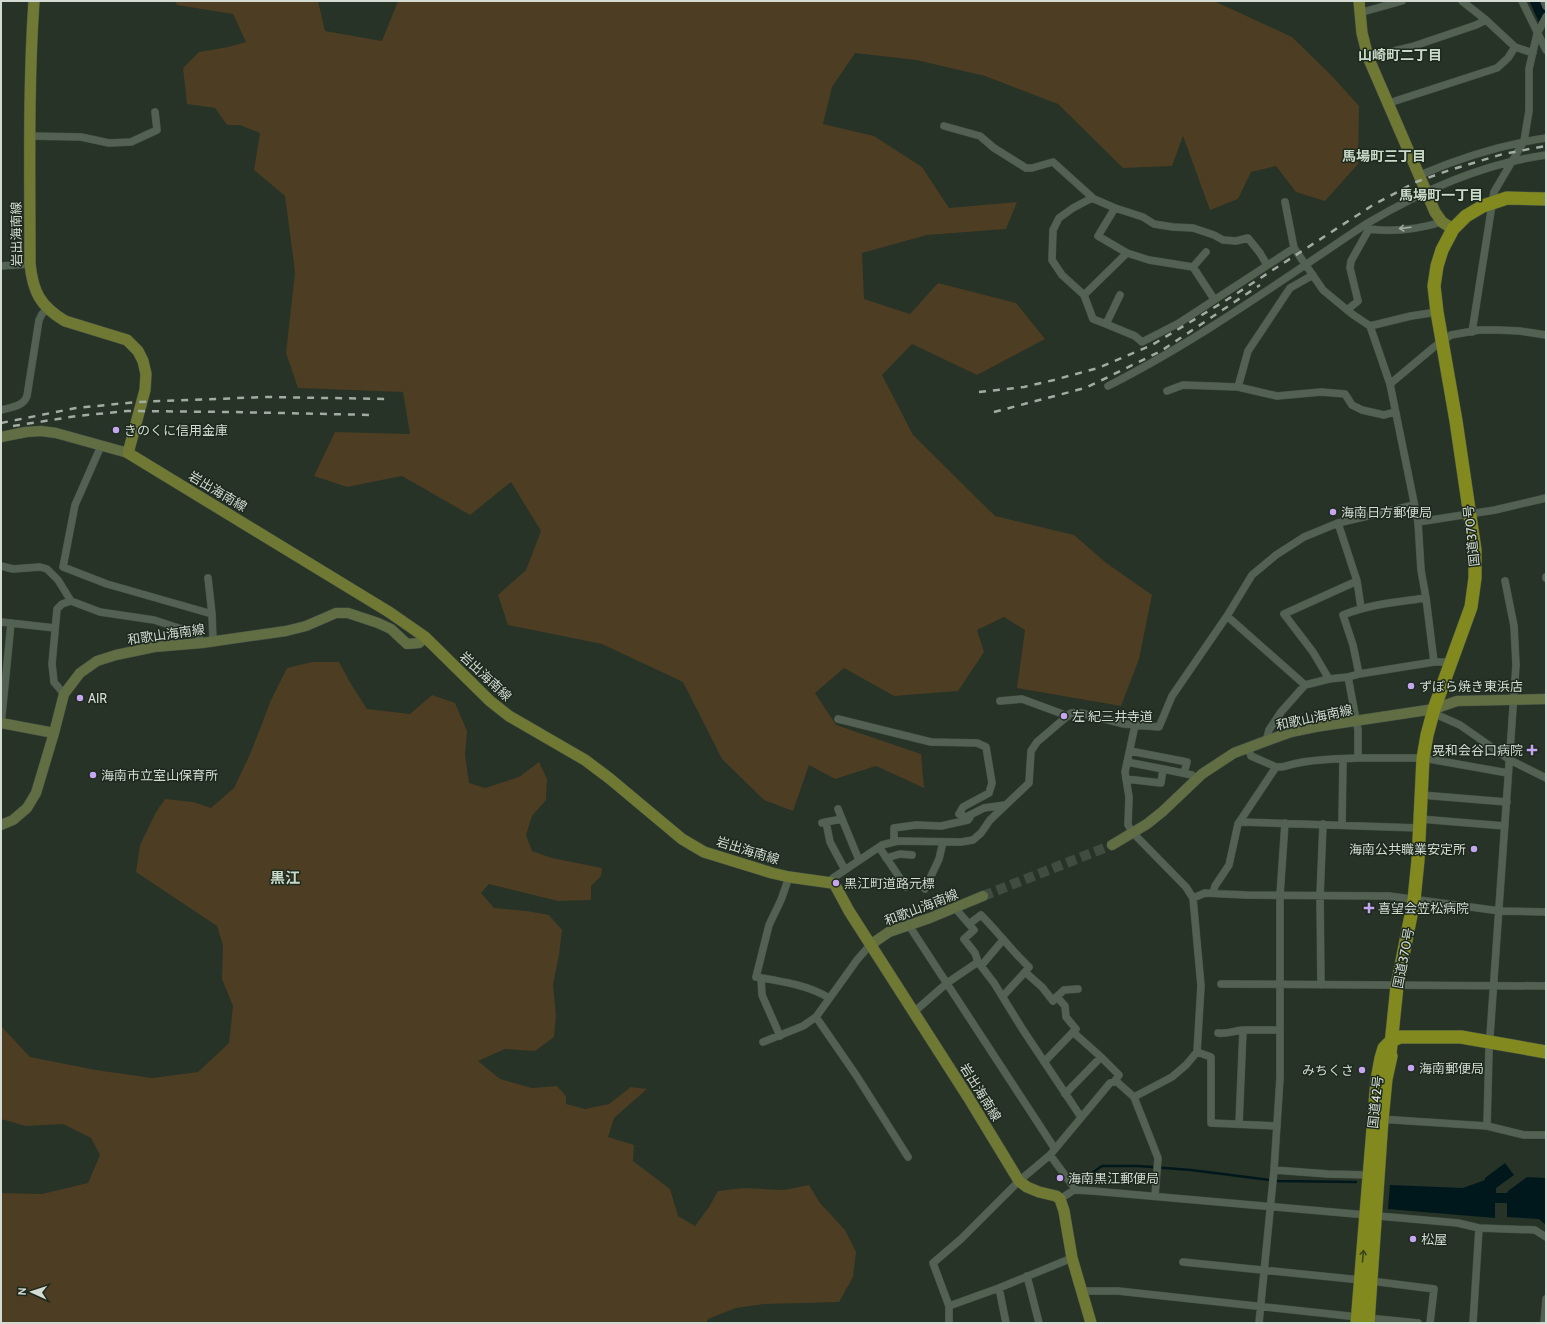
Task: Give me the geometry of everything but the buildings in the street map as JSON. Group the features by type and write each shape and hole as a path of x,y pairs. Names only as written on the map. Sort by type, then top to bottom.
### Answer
{"highway":[{"name":"国道370号","path":"1384,1064 1391,1041 1397,986 1414,900 1423,758 1427,736 1434,711 1471,607 1475,578 1475,550 1443,341 1437,312 1434,286 1436,266 1442,250 1447,225 1491,202 1507,198 1546,199"},
{"name":"国道370号","path":"1394,1014 1394,1026 1398,1033 1414,1037"},
{"name":"国道370号","path":"1384,1064 1382,1047 1394,1014"},
{"name":"国道42号","path":"1391,1041 1400,1037 1461,1037 1490,1046 1546,1059"},
{"name":"国道42号","path":"1363,1320 1373,1175 1384,1064 1394,1051 1400,1047 1408,1045 1490,1046 1546,1052"}],"main road":[{"name":"岩出海南線","path":"34,1 30,60 29,136 30,264 32,279 40,301 47,309 65,321 127,340 138,352 143,361 146,374 145,390 128,453 389,612 425,638 490,702 509,716 585,760 682,839 704,852 788,877 832,883 835,885 870,945 1020,1181 1027,1187 1039,1192 1056,1196 1060,1199"},
{"path":"1359,1 1362,33 1368,57 1435,212 1447,225"},
{"path":"1,437 26,432 41,431 56,433 128,453"},
{"name":"和歌山海南線","path":"1,825 13,820 27,808 36,793 64,694 80,673 97,661 116,655 154,648 286,631 306,626 336,613 348,614 378,623 391,629 407,644 419,643 425,638"},
{"name":"和歌山海南線","path":"1112,845 1162,812 1202,774 1234,753 1266,740 1291,732 1356,721 1434,711 1457,701 1546,699"},
{"path":"1,723 54,733"},
{"name":"和歌山海南線","path":"870,945 889,932 908,924 930,918 983,896"},
{"path":"1060,1199 1064,1211 1072,1258 1091,1323"}],"street":[{"path":"1359,13 1402,1"},
{"path":"1462,1 1486,20 1515,47 1533,53"},
{"path":"1522,1 1546,50"},
{"path":"1544,1 1546,6"},
{"path":"1472,332 1491,202 1494,192 1524,141 1529,111 1529,68 1538,32 1546,17"},
{"path":"1368,57 1411,47 1476,25 1486,20"},
{"path":"1389,103 1497,68 1508,58 1515,47"},
{"path":"29,136 81,137 109,143 131,142 157,130 155,112"},
{"path":"944,126 980,136 994,148 1026,168 1032,168 1053,162 1094,199 1115,208 1143,217 1154,224 1192,228 1214,235 1223,240 1236,241 1248,238 1260,252 1267,265"},
{"path":"1420,176 1449,163 1496,147 1546,138"},
{"path":"1108,386 1143,368 1183,344 1305,264 1426,191 1461,176 1512,162 1546,155"},
{"path":"1094,199 1090,199 1073,208 1059,218 1053,230 1052,260 1062,274 1084,295 1093,319 1135,336 1142,342 1179,323 1294,248"},
{"path":"1285,202 1294,248 1324,290 1347,310 1370,326 1390,384 1418,522 1421,570 1434,662"},
{"path":"1115,208 1098,236 1127,253 1149,260 1193,267 1214,299"},
{"path":"1367,226 1384,231 1447,225"},
{"path":"1347,310 1358,301 1350,268 1351,261 1367,226"},
{"path":"1193,267 1206,252"},
{"path":"1084,295 1127,253"},
{"path":"1,266 30,264"},
{"path":"1238,387 1248,351 1290,288 1312,275"},
{"path":"1106,324 1120,294"},
{"path":"1,410 21,405 25,401 40,320 42,314 47,309"},
{"path":"1370,326 1411,316 1437,312"},
{"path":"1390,384 1434,347 1451,335 1472,332 1520,331 1546,335"},
{"path":"1167,390 1183,385 1238,387 1277,396 1321,392 1345,394 1352,405 1362,410 1384,415 1396,412"},
{"path":"101,446 75,505 62,567 106,584 212,614"},
{"path":"1418,522 1469,514 1545,498"},
{"path":"832,883 833,878 882,844 894,842 961,842 973,840 981,833 990,820 1029,783 1030,751 1037,742 1071,713 1081,713 1124,724 1159,727 1172,696 1227,616 1252,575 1276,555 1304,537 1338,522 1414,505"},
{"path":"1338,522 1357,581 1361,608"},
{"path":"1,566 13,569 40,567 47,569 58,580 71,601 100,612 147,619 197,634 202,643"},
{"path":"208,578 213,641"},
{"path":"1329,679 1313,652 1284,614 1357,581"},
{"path":"1487,1126 1490,1046 1516,665 1514,626 1505,581"},
{"path":"1359,674 1353,645 1344,615 1361,608 1426,598"},
{"path":"64,694 54,682 52,664 57,609 62,604 71,601"},
{"path":"1227,616 1305,685"},
{"path":"1,622 55,628"},
{"path":"1,723 11,623"},
{"path":"1266,740 1269,730 1281,712 1305,685 1329,679 1434,662 1452,662"},
{"path":"1348,677 1356,721 1358,758"},
{"path":"1000,701 1022,698 1068,716"},
{"path":"1434,711 1460,725 1510,760 1546,778"},
{"path":"838,719 931,742 977,743 986,747 992,783 989,793 963,806 960,809 959,814 966,817 984,808 1006,806"},
{"path":"1134,1097 1172,1077 1186,1065 1197,1052 1201,986 1192,898 1186,887 1132,833 1128,825 1129,797 1126,779 1127,762 1135,725"},
{"path":"1248,748 1251,756 1276,767 1282,768 1297,763 1343,759 1423,758 1508,773"},
{"path":"1130,751 1187,762 1184,773"},
{"path":"1342,825 1343,759"},
{"path":"1127,762 1184,773 1192,775 1196,779"},
{"path":"1213,893 1215,886 1229,865 1238,824 1241,822 1276,767"},
{"path":"1126,779 1161,783 1163,769"},
{"path":"1421,795 1507,802"},
{"path":"838,809 859,860"},
{"path":"894,842 894,828 916,825 941,826 968,820 974,813"},
{"path":"842,819 823,823 830,842 845,870"},
{"path":"1241,822 1342,825 1420,823 1505,826"},
{"path":"1259,1323 1274,1170 1280,1078 1280,895 1285,823"},
{"path":"1321,985 1320,896 1323,824"},
{"path":"925,889 939,859 943,842"},
{"path":"879,847 906,887"},
{"path":"886,858 900,854 912,855"},
{"path":"788,877 781,900 769,925 756,977 803,987 824,994 830,998"},
{"path":"1192,898 1205,893 1389,896 1500,911 1546,912"},
{"path":"955,908 974,930 964,939 975,953 979,964 1003,996 1044,1062 1081,1117"},
{"path":"969,924 981,915 997,930 1003,940 1029,967 1003,996"},
{"path":"908,924 947,983 1076,1190"},
{"path":"914,1012 947,983 979,964 1003,940"},
{"path":"763,1042 803,1026 816,1017 857,960 870,945"},
{"path":"1025,972 1065,1006 1066,1016 1076,1029 1044,1062"},
{"path":"761,978 762,995 780,1036"},
{"path":"1221,984 1546,986"},
{"path":"1055,999 1064,990 1078,990"},
{"path":"816,1017 856,1075 908,1157"},
{"path":"1218,1034 1228,1034 1243,1030 1280,1030"},
{"path":"1239,1124 1243,1030"},
{"path":"949,1323 949,1306 933,1264 1052,1152 1110,1083 1114,1082 1118,1075 1101,1056 1073,1032"},
{"path":"1197,1052 1211,1057 1211,1123 1277,1126"},
{"path":"1065,1094 1101,1056"},
{"path":"1114,1082 1116,1081 1134,1097 1158,1158 1156,1196"},
{"path":"1378,1119 1487,1126 1524,1135 1546,1135"},
{"path":"1274,1170 1328,1174 1373,1175"},
{"path":"1060,1199 1074,1190 1156,1196 1458,1223 1479,1228 1535,1230 1546,1236"},
{"path":"1473,1323 1479,1228"},
{"path":"949,1306 999,1288 1072,1258"},
{"path":"1183,1262 1434,1289 1430,1323"},
{"path":"1027,1276 1039,1323"},
{"path":"999,1288 1006,1323"},
{"path":"1082,1291 1118,1291 1363,1320 1418,1323"},
{"path":"1544,1323 1546,1299"}],"shaded area":[{"path":"175,1 318,1 325,31 382,41 398,1 1214,1 1292,37 1333,77 1359,106 1358,164 1325,201 1296,192 1276,166 1251,172 1238,199 1210,210 1183,136 1172,166 1123,168 1058,104 985,76 916,60 855,53 832,87 823,124 874,136 922,167 949,208 1017,202 1006,229 927,235 862,253 864,299 910,314 938,283 1016,303 1045,339 977,375 912,344 882,375 913,435 995,516 1074,535 1105,562 1152,595 1139,659 1121,706 1017,688 1025,630 1004,617 977,630 984,652 958,691 894,696 844,668 815,693 836,725 921,754 924,788 876,766 835,779 809,765 793,811 764,800 722,759 683,682 602,644 508,625 498,595 526,570 541,531 511,482 470,515 402,476 347,487 314,476 335,432 410,434 403,392 298,388 286,353 295,272 285,196 254,170 260,133 240,125 227,125 215,108 187,104 183,68 199,52 246,42 233,14 177,5"},
{"path":"312,662 339,662 367,709 410,714 432,695 455,703 467,731 465,755 469,783 485,788 519,777 539,762 547,779 546,800 532,816 526,835 532,851 552,858 602,868 601,876 591,886 591,900 558,901 489,884 481,893 494,908 549,915 562,930 553,984 556,1016 554,1037 535,1051 505,1049 478,1061 500,1079 532,1088 557,1086 566,1096 566,1104 585,1109 609,1104 631,1087 647,1089 614,1118 608,1137 634,1145 633,1161 670,1189 678,1216 695,1226 709,1207 718,1191 744,1188 784,1190 809,1185 820,1203 845,1230 856,1252 853,1277 839,1302 764,1304 736,1308 708,1319 706,1323 1,1323 1,1193 42,1194 88,1183 100,1155 91,1138 63,1124 26,1126 1,1119 1,1026 30,1057 96,1070 152,1078 198,1072 229,1043 233,1006 222,979 223,945 217,926 136,872 140,845 156,812 165,799 193,802 211,808 234,788 251,752 271,700 287,668"}],"water":[{"path":"1505,1163 1514,1175 1496,1188 1496,1193 1507,1193 1527,1177 1546,1178 1546,1225 1539,1219 1507,1217 1507,1203 1495,1203 1495,1218 1388,1209 1390,1185 1463,1188 1485,1180 1485,1178"}],"waterway":[{"path":"1537,1 1546,21"},
{"path":"1092,1173 1102,1166 1139,1166 1191,1170 1278,1181 1356,1182"}],"tunnel":[{"path":"983,896 1112,845"}],"railway":[{"path":"979,392 1024,387 1054,380 1098,368 1152,345 1225,301 1373,205 1416,182 1503,154 1546,146"},
{"path":"994,412 1085,388 1102,380 1161,351 1260,285"},
{"path":"1,423 76,408 137,402 266,397 390,399"},
{"path":"13,426 77,416 127,411 374,415"}],"place":[{"name":"きのくに信用金庫","path":"116,430"},
{"name":"海南日方郵便局","path":"1333,512"},
{"name":"ずぼら焼き東浜店","path":"1411,686"},
{"name":"AIR","path":"80,698"},
{"name":"左 紀三井寺道","path":"1064,716"},
{"name":"晃和会谷口病院","path":"1532,750"},
{"name":"海南市立室山保育所","path":"93,775"},
{"name":"海南公共職業安定所","path":"1474,849"},
{"name":"黒江町道路元標","path":"836,883"},
{"name":"喜望会笠松病院","path":"1369,908"},
{"name":"海南郵便局","path":"1411,1068"},
{"name":"みちくさ","path":"1362,1070"},
{"name":"海南黒江郵便局","path":"1060,1178"},
{"name":"松屋","path":"1413,1239"}],"district":[{"name":"山崎町二丁目","path":"1400,55"},
{"name":"馬場町三丁目","path":"1384,156"},
{"name":"馬場町一丁目","path":"1441,195"},
{"name":"黒江","path":"285,878"}]}
